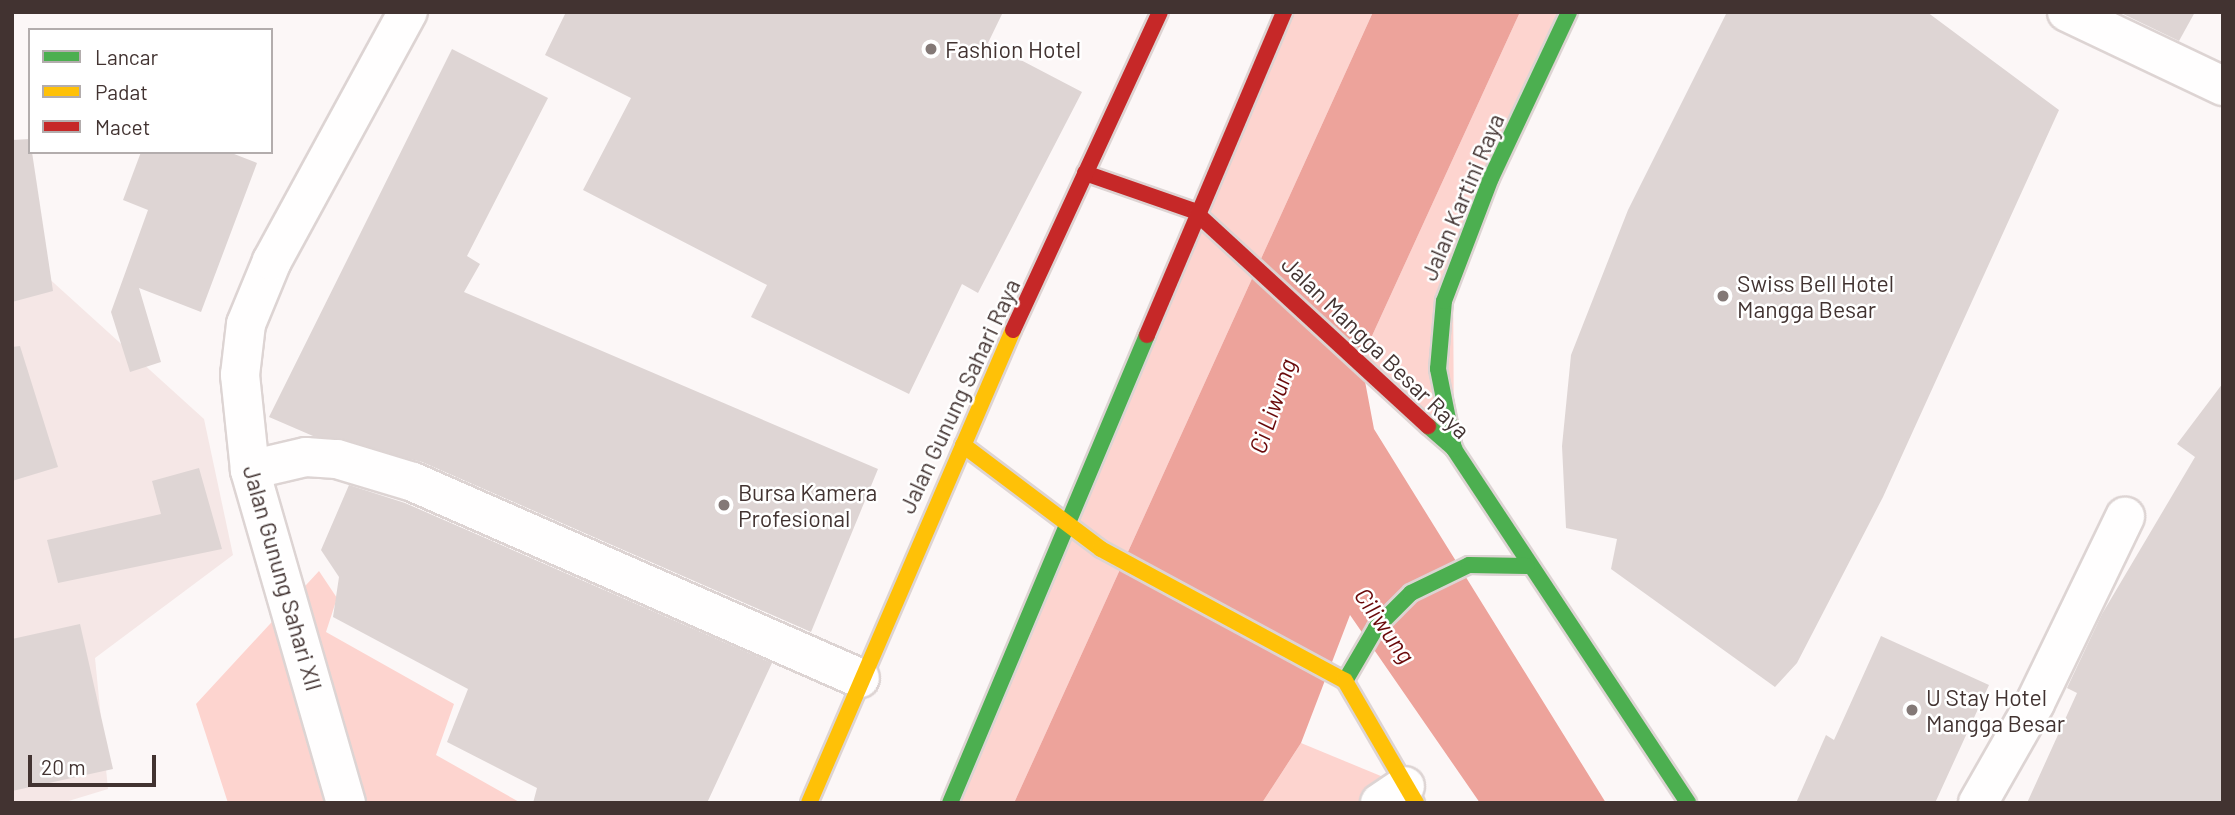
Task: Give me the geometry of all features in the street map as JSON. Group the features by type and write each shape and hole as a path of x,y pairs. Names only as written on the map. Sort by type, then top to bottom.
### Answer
{"main road":[{"name":"Jalan Gunung Sahari Raya","path":"809,803 859,678 1160,12"},
{"path":"950,803 1071,527 1194,211 1284,12"},
{"name":"Jalan Kartini Raya","path":"1454,449 1438,369 1444,301 1491,178 1569,12"},
{"name":"Jalan Mangga Besar Raya","path":"1085,173 1194,211 1233,241 1454,449 1527,566 1688,803"},
{"path":"963,445 1101,549 1339,677 1360,702 1400,797"},
{"path":"1339,677 1366,642 1411,593 1469,565 1527,566"}],"street":[{"name":"Jalan Gunung Sahari XII","path":"346,803 250,470 240,385 246,324 272,261 408,12"},
{"path":"2067,12 2223,86"},
{"path":"250,470 316,457 413,482 859,678"},
{"path":"1978,803 2035,703 2125,517"}],"shaded area":[{"path":"1284,12 1373,12 1014,803 948,803"},
{"path":"1520,12 1569,12 1453,268 1454,449 1361,360"},
{"path":"12,245 204,419 233,555 95,658 108,789 62,803 12,803"},
{"path":"319,571 337,598 326,632 454,704 436,755 521,803 228,803 196,704"},
{"path":"1301,743 1405,786 1387,803 1262,803"}],"water":[{"path":"1373,12 1520,12 1361,360 1374,429 1606,803 1480,803 1350,615 1301,743 1262,803 1014,803"}],"building":[{"path":"566,12 1003,12 988,43 1082,92 978,293 962,284 909,394 751,317 767,285 583,190 631,98 545,55"},
{"path":"1727,12 1927,12 2059,110 1883,497 1797,663 1775,687 1611,569 1617,539 1566,528 1562,446 1571,355 1628,210"},
{"path":"2119,12 2195,12 2179,41"},
{"path":"452,49 548,98 467,256 480,264 464,292 878,469 811,632 422,462 313,436 269,417"},
{"path":"28,139 28,154 32,154 53,291 12,302 12,140"},
{"path":"140,154 234,154 257,163 201,312 139,288 161,362 130,372 111,312 148,210 123,200"},
{"path":"20,346 58,467 12,481 12,347"},
{"path":"2223,383 2223,803 2027,803 2077,693 2067,688 2102,614 2195,457 2177,444"},
{"path":"199,468 222,549 58,583 47,540 161,514 152,481"},
{"path":"349,485 405,503 772,663 707,803 533,803 537,788 447,742 468,689 333,617 339,577 321,550"},
{"path":"80,624 113,769 12,791 12,639"},
{"name":"U Stay Hotel Mangga Besar","path":"1881,636 1989,685 1935,803 1796,803 1826,735 1834,740"}],"traffic: fast":[{"path":"1454,449 1438,369 1444,301 1491,178 1569,12"},
{"path":"950,803 1147,335"},
{"path":"1428,426 1454,449 1688,803"},
{"path":"1345,681 1376,628 1411,593 1469,565 1527,566"}],"traffic: slow":[{"path":"809,803 1013,330"},
{"path":"963,445 1101,549 1345,681 1416,803"}],"traffic: jam":[{"path":"1013,330 1160,12"},
{"path":"1147,335 1284,12"},
{"path":"1085,173 1194,211 1428,426"}],"place":[{"name":"Fashion Hotel","path":"931,49"},
{"name":"Swiss Bell Hotel Mangga Besar","path":"1723,296"},
{"name":"Bursa Kamera Profesional","path":"724,505"},
{"name":"U Stay Hotel Mangga Besar","path":"1912,710"}],"water label":[{"name":"Ci Liwung","path":"1272,406"},
{"name":"Ciliwung","path":"1385,625"}]}
